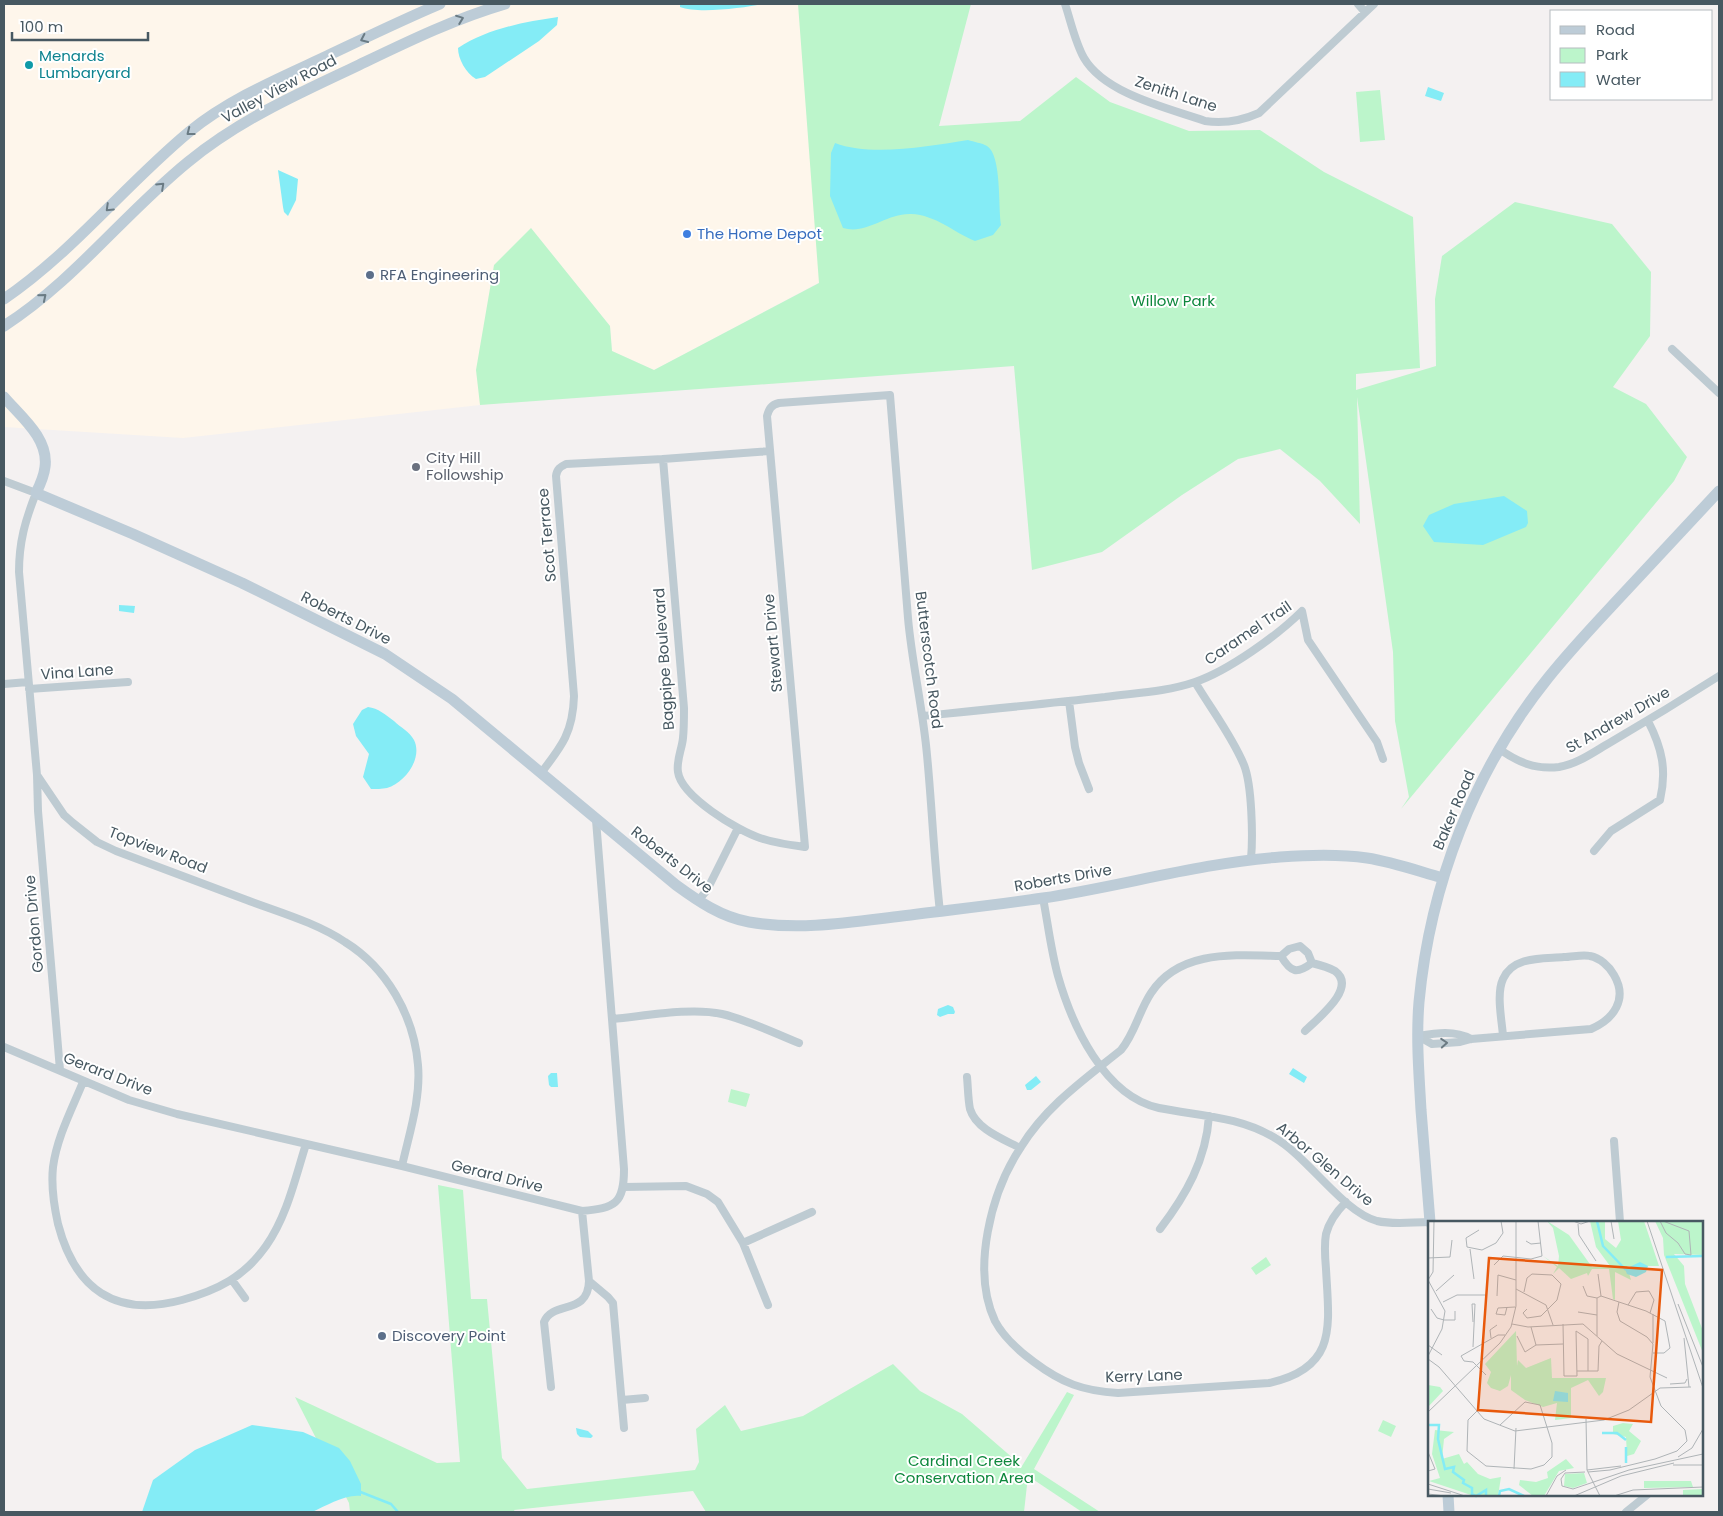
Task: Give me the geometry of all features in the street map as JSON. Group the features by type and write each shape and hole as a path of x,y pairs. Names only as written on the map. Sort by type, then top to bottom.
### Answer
{"main road":[{"name":"Valley View Road","path":"4,299 34,277 59,255 190,132 225,107 283,76 440,4"},
{"name":"Valley View Road","path":"4,326 26,312 85,261 188,162 216,140 250,118 436,28 477,12 506,4"},
{"name":"Topview Road","path":"4,397 35,433 44,452 46,466 36,493"},
{"name":"Baker Road","path":"1430,1221 1420,1091 1419,1004 1425,961 1443,878 1454,844 1498,749 1547,679 1578,641 1719,491"},
{"name":"Roberts Drive","path":"36,493 242,583 385,654 452,699 596,820 698,901 730,917 747,922 788,926 825,925 940,912 1043,898 1199,867 1251,860 1316,856 1368,858 1443,878"},
{"path":"1448,1496 1449,1512"}],"street":[{"name":"Zenith Lane","path":"1065,4 1084,58 1100,76 1120,90 1205,121 1220,123 1247,118 1259,113 1374,4"},
{"path":"1358,4 1365,12"},
{"path":"1672,349 1719,393"},
{"name":"Stewart Drive","path":"738,828 765,840 805,846 767,416 768,410 778,402 890,395"},
{"name":"Butterscotch Road","path":"890,395 911,648 923,716 940,912"},
{"name":"Scot Terrace","path":"541,773 562,747 569,731 573,714 573,682 557,471 566,464 770,451"},
{"name":"Bagpipe Boulevard","path":"663,459 684,708 683,739 678,770 679,779 687,791 722,819 738,828"},
{"name":"Roberts Drive","path":"4,481 36,493"},
{"name":"Topview Road","path":"36,493 23,530 19,551 28,685 37,775 64,815 79,830 96,842 312,924 346,942 365,957 396,996 407,1018 414,1041 418,1066 418,1090 402,1166"},
{"name":"Caramel Trail","path":"923,716 1166,689 1195,682 1230,664 1286,628 1302,611 1308,640 1377,742 1383,758"},
{"name":"St Andrew Drive","path":"1498,749 1521,763 1532,766 1560,766 1577,762 1648,721 1719,676"},
{"name":"Vina Lane","path":"28,685 128,682"},
{"path":"1195,682 1238,752 1247,774 1252,849 1251,860"},
{"path":"4,684 28,685"},
{"path":"1069,701 1075,746 1079,763 1089,788"},
{"path":"1594,851 1611,831 1660,800 1662,789 1661,752 1658,740 1648,721"},
{"name":"Gordon Drive","path":"37,775 38,811 60,1070"},
{"path":"596,820 614,1019 624,1156 624,1187 686,1186 697,1189 718,1202 743,1243 768,1305"},
{"path":"698,901 707,890 738,828"},
{"name":"Arbor Glen Drive","path":"1043,898 1058,975 1066,1003 1100,1066 1121,1088 1142,1102 1158,1107 1228,1118 1264,1131 1293,1151 1346,1202 1364,1216 1389,1222 1428,1222"},
{"name":"Kerry Lane","path":"1305,1030 1335,1000 1342,988 1336,972 1312,963 1308,953 1300,946 1289,949 1281,956 1222,955 1198,960 1178,968 1163,978 1143,1007 1129,1040 1121,1050 1053,1106 1036,1125 1008,1170 991,1218 986,1246 984,1273 990,1307 996,1322 1007,1338 1026,1356 1060,1379 1079,1388 1098,1392 1118,1393 1269,1383 1284,1380 1310,1365 1319,1355 1326,1342 1328,1330 1325,1259 1326,1235 1331,1221 1346,1202"},
{"path":"1281,956 1287,966 1295,970 1303,969 1312,963"},
{"path":"1418,1036 1432,1044 1591,1029 1603,1024 1612,1015 1618,1003 1620,992 1610,968 1590,956 1528,959 1517,964 1503,978 1500,988 1503,1036"},
{"path":"614,1019 702,1012 721,1014 799,1043"},
{"name":"Gerard Drive","path":"4,1047 60,1070 83,1082 129,1100 169,1112 402,1166 582,1211 609,1206 618,1199 624,1187"},
{"path":"967,1077 970,1108 973,1116 984,1128 1020,1148"},
{"path":"83,1082 58,1144 53,1168 52,1191 62,1236 77,1270 88,1283 102,1294 117,1302 135,1305 172,1302 219,1288 232,1280 254,1261 275,1232 289,1202 306,1144"},
{"path":"1160,1229 1184,1195 1200,1162 1209,1116"},
{"path":"1614,1141 1620,1221"},
{"path":"551,1387 544,1322 548,1316 581,1301 587,1293 589,1281 582,1211"},
{"path":"743,1243 812,1212"},
{"path":"232,1280 245,1298"},
{"path":"589,1281 613,1303 624,1428"},
{"path":"622,1400 645,1398"},
{"path":"1626,1512 1646,1496"}],"shaded area":[{"path":"4,4 799,4 820,282 654,370 612,351 610,326 531,228 479,352 480,405 183,438 4,427"}],"green space":[{"name":"Willow Park","path":"798,4 971,4 939,126 1020,121 1076,77 1110,102 1189,131 1260,130 1324,172 1413,217 1420,368 1356,374 1356,390 1436,366 1435,299 1442,256 1515,202 1612,224 1651,272 1650,336 1613,387 1646,404 1687,457 1674,481 1401,809 1409,797 1395,721 1393,652 1357,397 1360,524 1320,481 1280,449 1238,459 1182,495 1102,552 1032,570 1014,366 480,405 476,370 494,265 531,228 610,326 612,351 654,370 819,283"},
{"path":"1380,90 1385,140 1360,142 1356,92"},
{"path":"731,1089 750,1094 746,1107 728,1102"},
{"name":"Cardinal Creek Conservation Area","path":"438,1185 463,1190 471,1299 487,1299 502,1458 527,1489 695,1470 699,1462 696,1429 725,1405 741,1431 803,1416 893,1364 920,1391 962,1414 1022,1466 1067,1392 1074,1395 1034,1469 1100,1512 1082,1512 1028,1476 1024,1512 706,1512 693,1491 514,1510 515,1512 350,1512 349,1503 295,1397 437,1463 460,1462"},
{"path":"1266,1257 1271,1265 1256,1275 1251,1268"},
{"path":"1383,1420 1396,1426 1391,1437 1378,1431"}],"water":[{"path":"680,4 763,4 733,9 698,10 680,7"},
{"path":"558,17 557,25 539,41 485,77 476,79 469,73 461,61 458,48 469,41 493,31 532,21"},
{"path":"1428,87 1444,93 1441,101 1425,96"},
{"path":"968,140 987,146 992,151 995,160 999,182 1001,225 993,235 975,241 928,217 911,214 893,217 860,229 843,228 830,196 831,153 835,143 849,147 883,150"},
{"path":"278,170 298,179 296,200 288,216 284,212"},
{"path":"1504,496 1527,511 1528,523 1526,527 1483,545 1434,542 1423,526 1429,515 1454,504"},
{"path":"119,605 135,606 134,613 119,611"},
{"path":"368,707 382,712 405,730 414,740 416,747 416,754 411,769 400,781 387,788 371,789 363,777 369,754 356,736 353,724 362,710"},
{"path":"948,1005 953,1007 954,1014 940,1017 937,1015 938,1009"},
{"path":"1293,1068 1307,1077 1304,1083 1289,1074"},
{"path":"551,1073 557,1073 558,1087 551,1087 549,1085 548,1076"},
{"path":"1036,1076 1041,1082 1031,1090 1027,1090 1025,1085"},
{"path":"252,1425 303,1432 339,1448 350,1461 361,1484 361,1496 342,1499 312,1512 142,1512 153,1480 195,1450"},
{"path":"576,1428 588,1431 593,1436 591,1438 580,1437 577,1434"}],"waterway":[{"path":"358,1491 391,1504 398,1512"}],"place":[{"name":"Menards Lumbaryard","path":"29,65"},
{"name":"The Home Depot","path":"687,234"},
{"name":"RFA Engineering","path":"370,275"},
{"name":"City Hill Followship","path":"416,467"},
{"name":"Discovery Point","path":"382,1336"}]}
